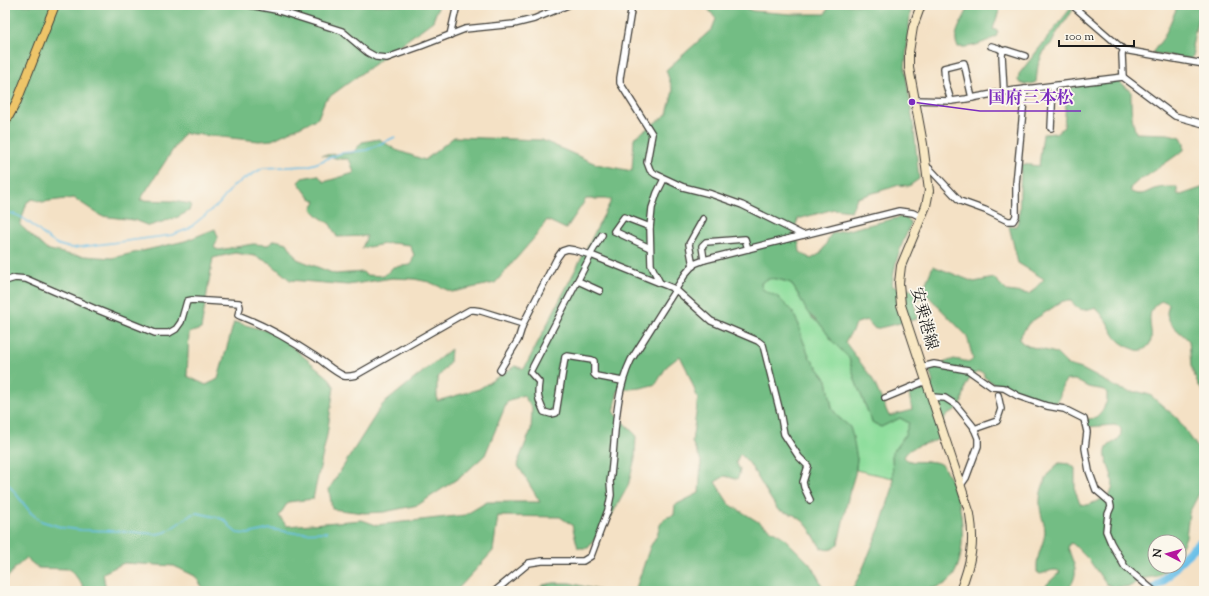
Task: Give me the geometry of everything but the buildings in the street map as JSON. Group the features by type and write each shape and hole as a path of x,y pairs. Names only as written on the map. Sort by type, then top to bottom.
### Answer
{"main road":[{"path":"5,123 17,101 56,5"},
{"name":"安乗港線","path":"921,5 914,27 909,52 909,68 923,144 929,191 926,206 904,256 899,284 901,305 970,514 973,540 972,554 967,574 960,591"}],"street":[{"path":"249,5 276,10 342,31 367,52 376,57 386,58 465,29 514,24 534,19 568,5"},
{"path":"450,35 457,5"},
{"path":"632,5 620,83 652,134 648,166 655,174 683,187 742,204 803,235"},
{"path":"1072,5 1124,50 1204,64"},
{"path":"991,46 1003,51 1006,50 1025,56"},
{"path":"1123,77 1122,54 1124,50"},
{"path":"1003,51 1004,92"},
{"path":"951,101 945,81 944,68 964,63 972,98"},
{"path":"914,100 951,101 1025,89 1123,77 1175,116 1204,124"},
{"path":"1051,128 1053,86"},
{"path":"926,166 960,201 985,210 1008,221 1013,221 1016,216 1016,184 1025,89"},
{"path":"660,283 651,265 650,227 652,208 657,192 664,178"},
{"path":"498,590 529,563 542,561 583,561 594,552 608,510 611,495 610,482 622,382 632,360 675,289 693,266 704,260 899,211 913,213 921,217"},
{"path":"650,227 624,217 614,231 650,248"},
{"path":"693,266 689,244 703,218"},
{"path":"602,235 590,255 530,372 539,382 538,401 544,412 552,414 556,413 565,357 567,356 592,360 594,361 594,374 596,376 622,382"},
{"path":"704,260 702,246 706,242 745,239 748,249"},
{"path":"500,370 518,340 523,324 562,251 568,249 590,255 675,289 711,321 758,341 763,345 784,434 799,457 808,466 803,482 810,500"},
{"path":"5,281 15,278 26,279 155,333 163,334 169,333 176,329 181,322 188,301 240,303 238,315 256,322 295,343 335,372 346,376 356,375 470,310 481,311 523,324"},
{"path":"578,281 600,291"},
{"path":"922,367 934,364 968,370 992,387 1004,388 1018,396 1047,406 1064,409 1084,419 1087,432 1085,448 1089,471 1096,490 1110,502 1106,531 1125,567 1153,589"},
{"path":"886,398 926,381"},
{"path":"974,429 997,421 1001,409 998,395"},
{"path":"932,398 944,398 956,405 974,429 979,442 966,478 961,484"}],"green space":[{"path":"5,5 439,5 433,21 325,100 318,118 272,140 259,141 184,133 140,200 173,201 191,204 189,211 178,217 149,226 134,220 101,216 74,198 42,202 33,199 27,202 20,225 46,249 71,255 112,258 185,241 215,229 218,237 214,248 219,250 253,244 268,245 275,240 287,243 297,259 335,274 363,272 366,275 384,276 393,267 411,265 414,255 410,245 391,243 362,248 367,236 337,237 330,224 318,216 312,209 316,201 309,197 298,182 302,178 318,175 324,182 354,173 348,159 340,159 322,155 353,153 362,142 379,139 396,150 425,160 454,137 542,140 596,164 632,171 634,138 667,114 673,91 666,70 712,29 716,19 705,5 736,5 753,11 791,14 825,14 830,5 911,5 905,69 914,129 919,179 909,186 899,185 857,198 851,211 834,209 798,219 793,233 799,243 800,252 811,259 821,253 831,234 901,217 908,219 911,224 898,254 892,286 922,292 933,266 974,282 994,278 1007,291 1030,294 1044,279 1018,263 1009,226 1016,226 1019,218 1021,164 1039,166 1043,134 1056,133 1064,127 1066,103 1070,88 1081,85 1118,81 1131,92 1132,118 1136,133 1168,134 1181,137 1184,143 1184,150 1144,178 1140,179 1130,188 1131,192 1143,194 1155,189 1177,187 1177,194 1181,195 1204,187 1204,393 1198,385 1191,366 1189,341 1170,322 1167,314 1169,304 1162,301 1153,308 1150,314 1150,344 1142,350 1136,350 1120,342 1096,307 1082,310 1071,301 1063,301 1029,323 1019,338 1021,342 1028,346 1056,353 1068,365 1082,369 1120,389 1150,395 1177,418 1198,448 1204,462 1204,481 1189,513 1186,534 1147,534 1147,574 1160,574 1158,576 1140,579 1131,586 1114,587 1106,584 1089,560 1073,544 1070,543 1068,547 1074,565 1075,574 1074,579 1067,591 1044,591 1045,586 1060,572 1053,570 1040,574 1037,572 1038,559 1045,532 1041,515 1040,499 1043,486 1049,473 1059,463 1070,464 1075,468 1075,490 1080,504 1088,505 1109,496 1112,489 1113,483 1106,451 1109,445 1119,438 1121,429 1114,425 1088,427 1086,421 1088,419 1096,418 1101,413 1107,401 1107,392 1105,390 1088,387 1075,380 1067,380 1063,384 1057,402 1045,402 1022,392 997,386 984,377 984,373 978,372 972,375 966,385 961,406 945,417 937,440 909,450 904,457 913,461 936,462 945,469 953,486 961,513 962,547 957,569 952,578 945,584 925,590 899,592 851,591 861,573 880,527 893,487 892,453 905,435 909,423 900,418 881,427 872,422 855,380 849,358 833,342 821,325 807,312 791,283 772,279 768,279 761,283 762,289 778,297 792,311 799,325 802,338 810,358 827,380 832,408 838,417 850,427 853,437 857,459 855,474 838,544 831,549 821,548 803,521 794,515 778,510 749,463 740,454 736,462 740,470 738,478 736,479 725,476 715,482 729,504 783,537 813,567 823,591 635,591 650,547 657,535 660,525 665,518 674,515 675,505 699,493 701,461 692,442 698,399 680,356 667,366 656,384 641,388 618,390 614,413 636,435 635,458 628,486 609,520 588,548 578,548 572,525 560,517 498,516 493,551 456,591 205,591 195,576 174,566 124,563 103,573 106,591 83,591 82,584 70,569 38,568 26,558 14,569 5,581","holes":["586,199 612,199 524,369 515,366 479,389 437,401 437,379 450,362 451,349 382,405 329,489 332,509 364,513 384,512 418,505 463,475 485,455 507,402 523,395 532,408 531,430 517,464 540,502 487,502 465,515 376,525 362,520 287,526 279,516 288,502 313,499 327,435 334,387 330,379 276,333 234,322 218,379 206,385 187,376 189,333 201,329 213,258 235,253 255,256 270,263 290,280 348,285 392,278 414,279 429,282 452,292 495,283 535,237 547,220 566,229","928,296 967,336 973,359 970,362 954,359 929,368 933,383 909,394 912,410 889,416 872,378 845,342 857,323 867,320 875,329 917,319 915,300"]},
{"path":"969,5 1001,5 993,29 998,31 996,37 982,43 968,47 958,47 956,42 957,31"},
{"path":"1178,5 1203,5 1198,16 1192,46 1194,52 1192,59 1152,53 1164,37"},
{"path":"1070,9 1073,10 1056,34 1052,43 1045,49 1038,65 1036,82 1031,84 1020,83 1018,81 1019,74"},
{"path":"772,278 791,283 812,318 821,325 833,342 849,358 855,380 872,422 881,427 900,418 909,423 905,435 892,453 893,478 856,470 857,459 850,427 838,417 832,408 827,380 810,358 802,338 799,325 792,311 778,298 762,290 761,283"},
{"path":"570,583 602,591 535,591 543,585"}],"waterway":[{"path":"5,212 26,220 48,239 57,244 73,248 172,235 188,229 219,204 234,185 263,168 307,166 341,153 367,150 395,137"},
{"path":"5,480 31,513 41,521 64,528 157,534 166,532 192,514 197,513 225,520 237,533 248,534 270,529 295,533 327,532"},
{"path":"1187,554 1199,543 1204,541"},
{"path":"1150,591 1162,582 1169,574"}],"place":[{"name":"国府三本松","path":"912,102"}]}
